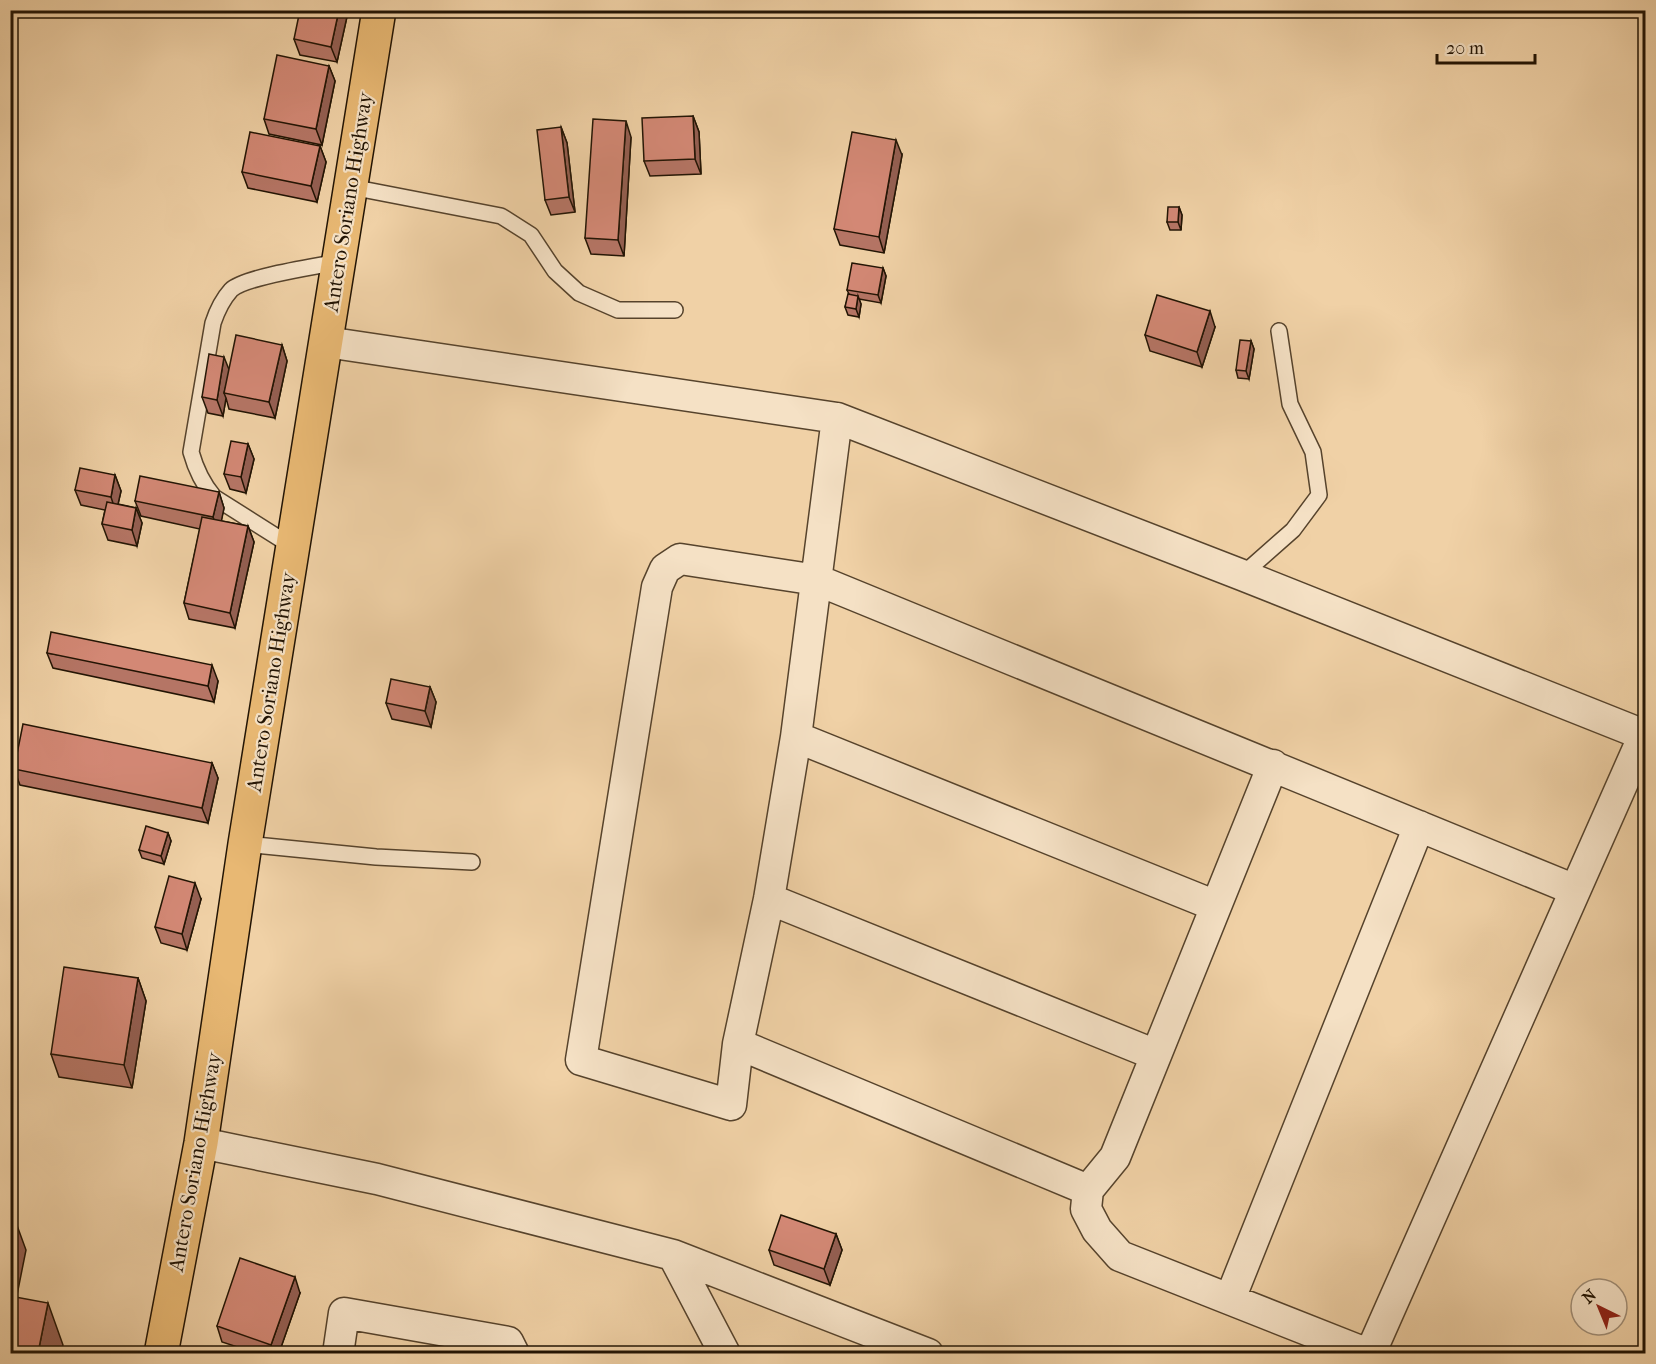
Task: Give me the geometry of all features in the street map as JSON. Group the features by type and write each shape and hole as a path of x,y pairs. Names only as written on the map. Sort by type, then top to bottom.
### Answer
{"main road":[{"name":"Antero Soriano Highway","path":"160,1353 201,1143 245,844 379,10"}],"street":[{"path":"326,342 837,418 1242,575 1644,735 1369,1353 1120,1256 1097,1230 1086,1209 1088,1190 1115,1157 1273,765"},
{"path":"837,418 817,580 796,736 769,899 738,1044 731,1105 581,1060 657,587 665,569 680,559 817,580 1575,890"},
{"path":"796,736 1216,906"},
{"path":"1230,1299 1419,826"},
{"path":"769,899 1156,1055"},
{"path":"738,1044 1088,1190"},
{"path":"201,1143 377,1179 673,1255 928,1353"},
{"path":"673,1255 725,1353"},
{"path":"338,1353 344,1313 472,1345 508,1342 514,1353"}],"lane":[{"path":"351,187 501,216 531,235 555,271 579,293 618,310 675,310"},
{"path":"292,547 214,497 204,486 196,471 191,452 213,323 219,306 232,288 252,280 339,262"},
{"path":"1242,575 1293,530 1319,495 1313,452 1290,404 1279,331"},
{"path":"245,844 376,857 472,862"}],"building":[{"path":"300,10 339,10 331,47 294,39"},
{"path":"277,55 329,66 316,129 264,119"},
{"path":"693,116 695,159 644,161 642,118"},
{"path":"593,119 626,121 618,240 585,238"},
{"path":"561,127 569,197 545,200 537,130"},
{"path":"250,132 320,146 311,186 242,172"},
{"path":"852,132 896,140 879,237 834,229"},
{"path":"1168,207 1179,207 1178,222 1167,222"},
{"path":"852,263 883,268 878,295 847,290"},
{"path":"848,294 858,296 856,309 845,307"},
{"path":"1157,295 1210,311 1197,352 1145,335"},
{"path":"236,335 282,345 269,402 224,393"},
{"path":"1240,340 1251,341 1246,371 1236,370"},
{"path":"209,354 224,357 217,400 202,397"},
{"path":"231,441 248,444 241,477 224,474"},
{"path":"80,468 115,475 111,497 75,490"},
{"path":"140,476 219,492 213,517 135,501"},
{"path":"107,502 136,508 132,530 102,524"},
{"path":"202,517 248,526 230,613 184,603"},
{"path":"51,632 212,665 208,686 47,653"},
{"path":"391,679 430,687 425,711 386,703"},
{"path":"23,724 212,763 202,808 14,769"},
{"path":"146,826 168,833 161,856 139,850"},
{"path":"169,876 195,883 182,934 155,927"},
{"path":"64,967 138,978 124,1065 51,1054"},
{"path":"781,1215 836,1234 824,1269 769,1250"},
{"path":"240,1258 295,1277 271,1345 217,1326"},
{"path":"10,1296 48,1303 38,1353 10,1353"}]}
